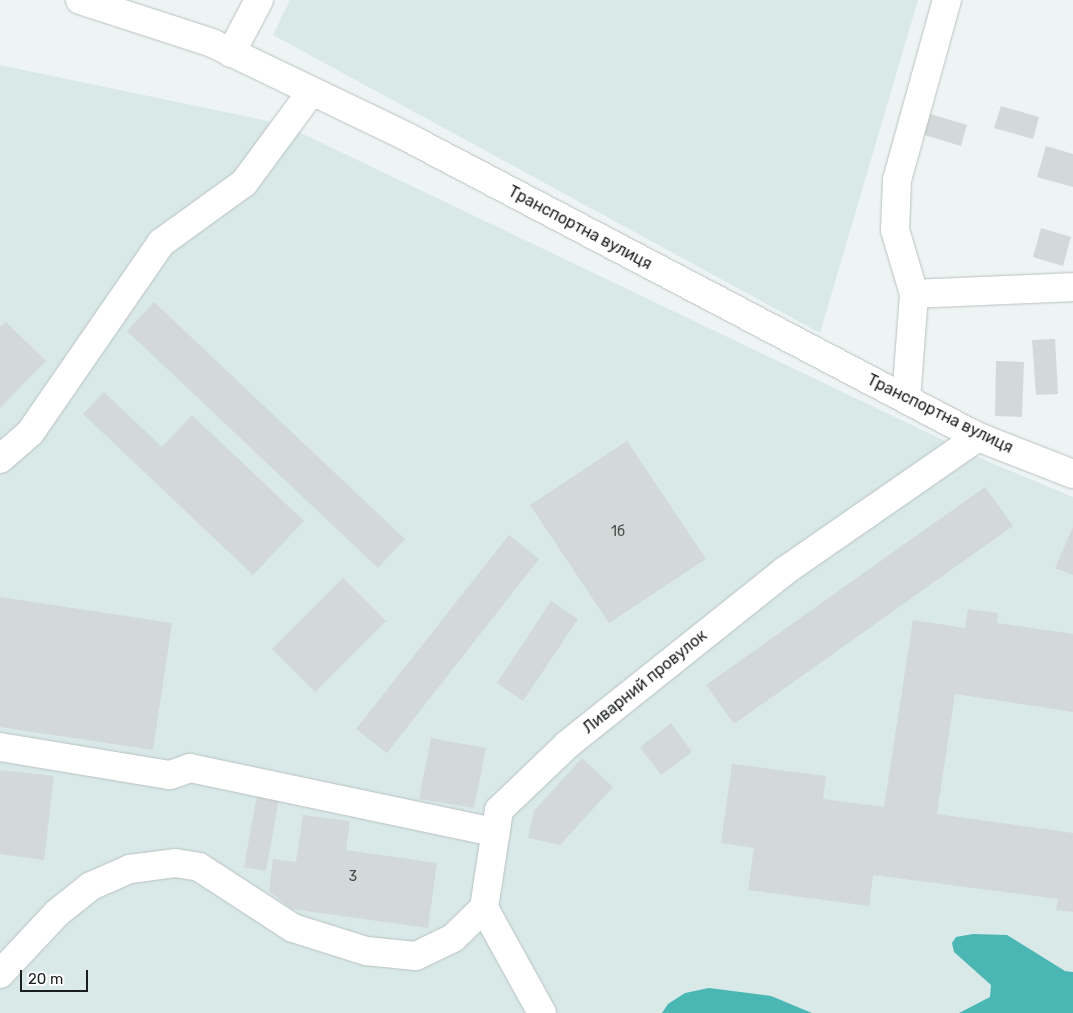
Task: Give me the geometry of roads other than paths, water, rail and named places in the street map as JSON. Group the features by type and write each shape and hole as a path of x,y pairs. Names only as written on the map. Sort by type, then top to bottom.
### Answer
{"street":[{"name":"Транспортна вулиця","path":"80,0 212,43 409,138 978,437 1073,474"},
{"path":"231,53 259,0"},
{"path":"906,400 914,294 894,230 897,180 947,0"},
{"path":"0,459 30,433 162,243 244,183 312,92"},
{"path":"914,294 1073,288"},
{"name":"Ливарний провулок","path":"484,908 499,810 568,744 786,570 978,437"},
{"path":"0,748 170,775 190,768 495,832"},
{"path":"0,974 57,913 91,886 139,868 175,863 199,867 293,928 366,951 416,956 453,938 484,908 542,1013"}],"water":[{"path":"973,934 1007,935 1065,971 1073,972 1073,1013 959,1013 990,997 991,985 954,952 952,943 956,937"},
{"path":"709,988 771,996 812,1013 662,1013 668,1004 685,993"}]}
